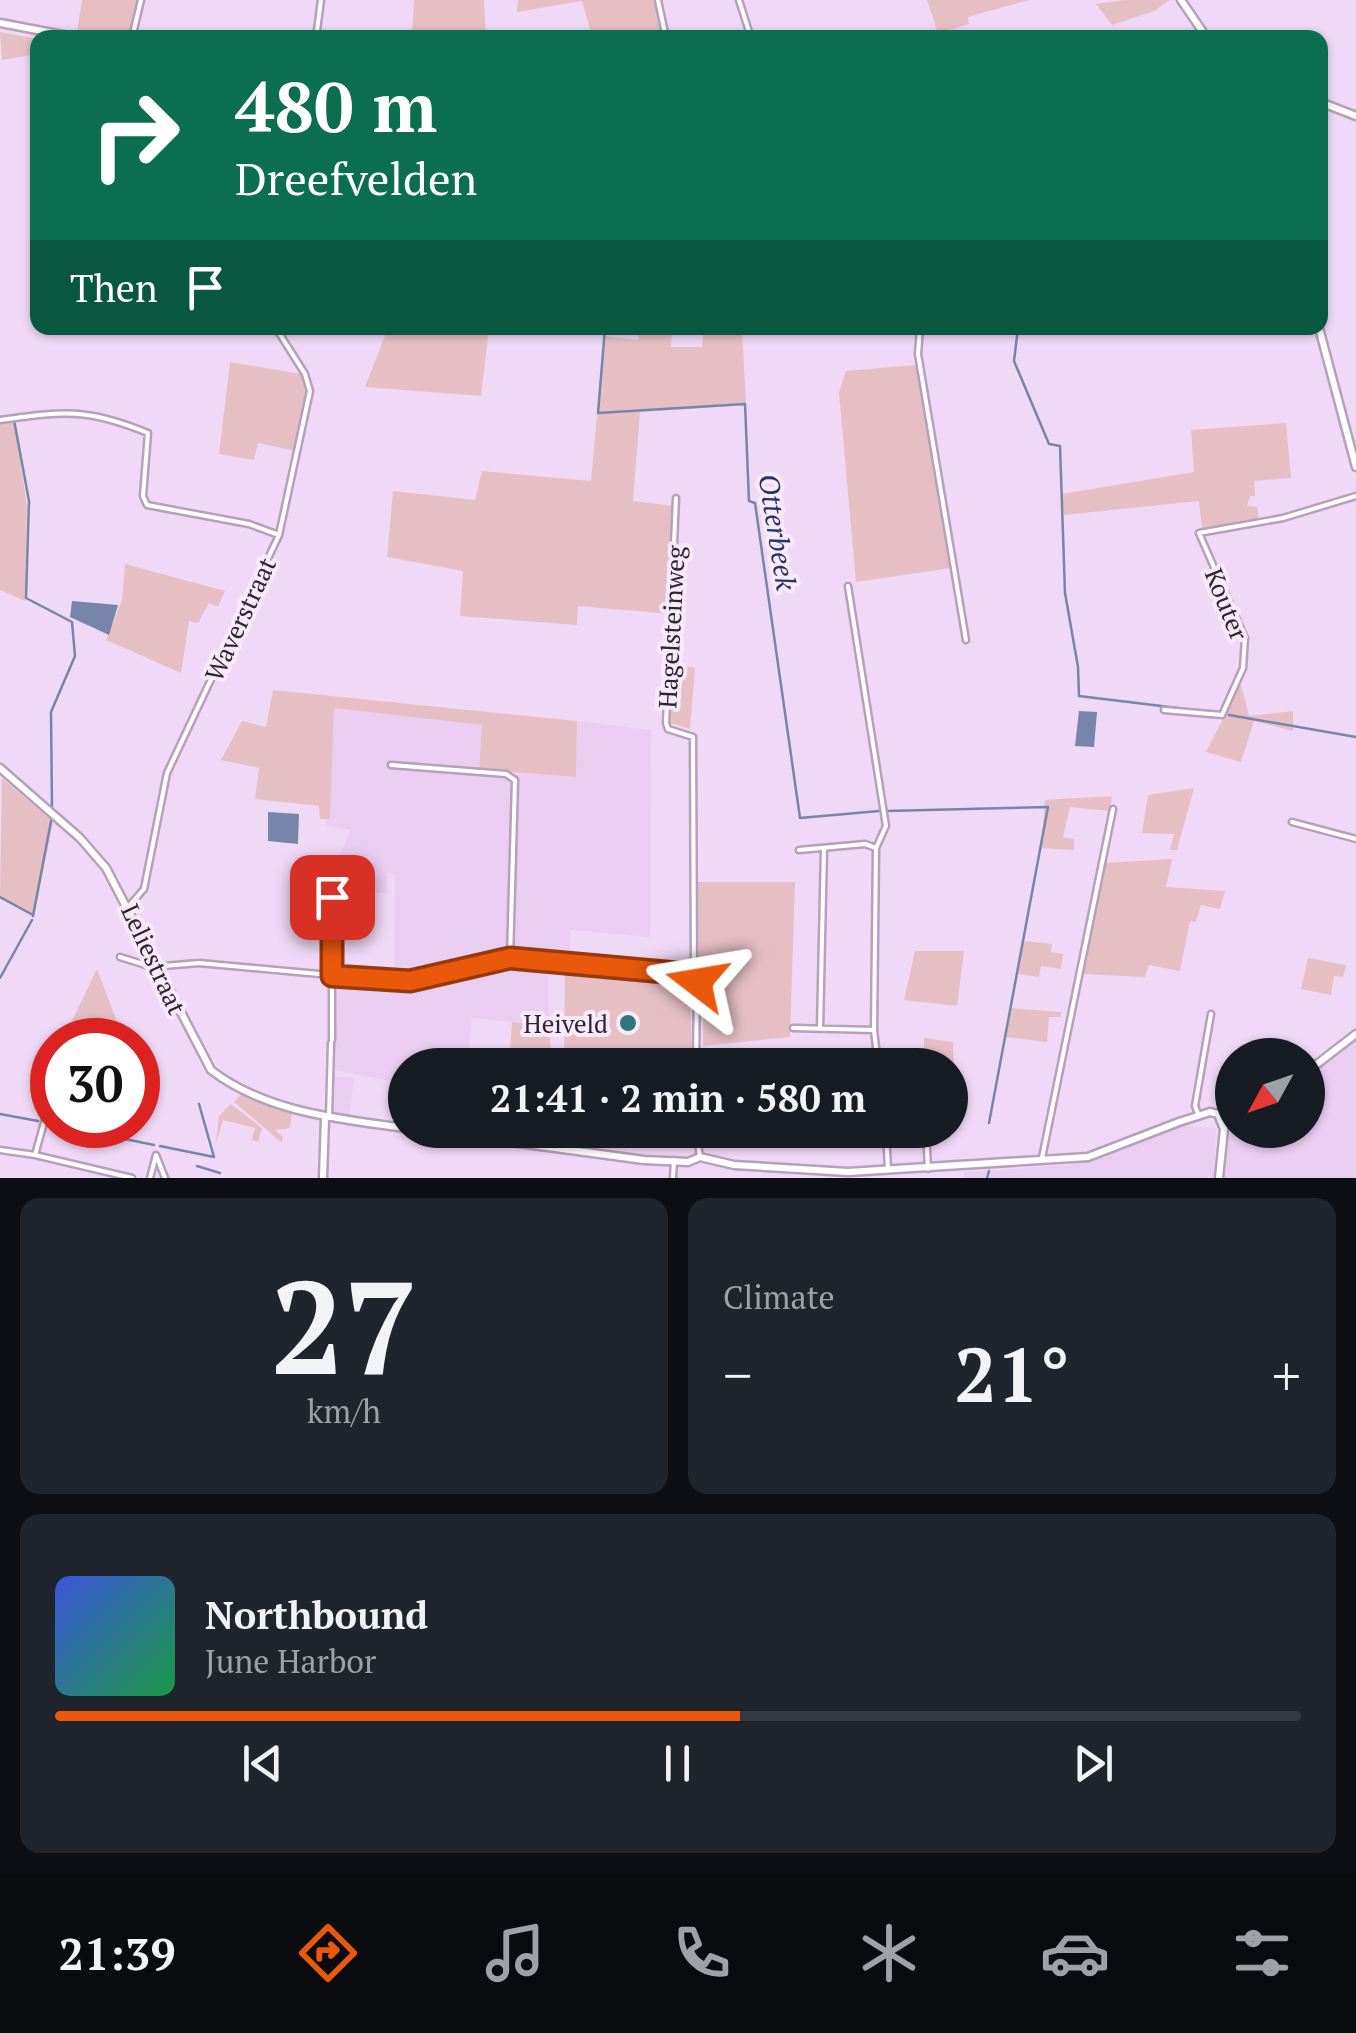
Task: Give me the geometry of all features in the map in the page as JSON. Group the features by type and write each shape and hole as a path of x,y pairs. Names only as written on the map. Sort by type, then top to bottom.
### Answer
{"street":[{"path":"134,30 141,0"},
{"path":"317,30 321,0"},
{"path":"658,0 664,30"},
{"path":"739,0 748,30"},
{"path":"1181,0 1202,30"},
{"path":"0,23 37,30"},
{"path":"1328,105 1356,116"},
{"name":"Waverstraat","path":"128,906 144,889 168,773 279,535 310,391 305,374 280,335"},
{"path":"919,335 918,354 966,640"},
{"path":"1321,335 1356,467"},
{"path":"0,420 92,412 122,427 144,430 148,433 143,496 146,505 249,524 279,535"},
{"name":"Kouter","path":"1164,710 1222,715 1243,668 1243,632 1200,533 1283,518 1356,496"},
{"name":"Hagelsteinweg","path":"676,498 666,724 693,737 694,976"},
{"path":"848,586 886,826 876,848 876,1048"},
{"path":"391,764 506,774 515,780 510,958"},
{"name":"Leliestraat","path":"0,768 94,852 128,906 211,1070 238,1087 327,1118 388,1126"},
{"path":"1042,1162 1113,809"},
{"path":"1292,822 1356,840"},
{"path":"820,1029 824,848"},
{"path":"800,850 876,848"},
{"path":"323,1178 332,1042 332,897"},
{"path":"120,958 157,967 199,963 410,981 510,958 694,976 696,1048"},
{"path":"1199,1116 1195,1106 1210,1014"},
{"path":"792,1028 874,1030"},
{"path":"1325,1058 1356,1034"},
{"path":"582,1148 818,1172 928,1169 1088,1157 1199,1116 1215,1114"},
{"path":"35,1156 37,1148"},
{"path":"699,1148 700,1158"},
{"path":"887,1148 888,1171"},
{"path":"927,1148 928,1169"},
{"path":"1219,1178 1222,1148"},
{"path":"0,1150 132,1178"},
{"path":"150,1178 156,1155 164,1178"},
{"path":"673,1178 674,1160"}],"shaded area":[{"path":"82,0 138,0 131,30 77,30"},
{"path":"414,0 484,0 486,30 412,30"},
{"path":"518,0 657,0 663,30 590,30 582,1 517,12"},
{"path":"927,0 1029,0 968,17 969,24 937,30"},
{"path":"1170,0 1154,11 1112,25 1096,4"},
{"path":"0,32 30,38 30,55 2,60"},
{"path":"385,335 488,335 481,396 365,387"},
{"path":"638,335 672,335 671,347 702,347 703,335 742,335 746,405 640,412 633,501 674,506 671,614 578,606 577,625 460,616 463,571 387,557 393,491 475,500 482,471 591,481 604,336 638,340"},
{"path":"230,362 301,374 307,393 296,451 258,443 254,460 219,454"},
{"path":"916,365 951,568 856,582 839,393 846,371"},
{"path":"14,421 27,506 25,601 0,590 0,423"},
{"path":"1286,423 1291,478 1254,481 1255,496 1250,496 1247,506 1257,507 1259,520 1202,528 1199,501 1064,515 1062,494 1194,472 1191,430"},
{"path":"125,564 225,591 218,607 209,603 198,623 189,621 181,673 106,640 122,600"},
{"path":"674,664 695,668 690,729 667,722"},
{"path":"1241,684 1249,716 1293,711 1293,731 1254,721 1241,762 1206,752"},
{"path":"273,690 577,721 576,777 479,770 482,725 334,708 330,819 320,819 319,806 255,799 259,768 221,760 242,721 266,727"},
{"path":"329,700 393,714 482,725 479,771 575,777 577,721 651,730 650,937 570,930 569,968 548,967 549,1026 472,1018 469,1048 388,1048 388,1081 334,1070 338,983 347,979 394,984 395,875 387,872 387,893 336,893 336,867 350,830 326,825"},
{"path":"2,778 53,822 34,916 0,897"},
{"path":"1194,788 1177,850 1170,850 1174,834 1142,833 1148,795"},
{"path":"1112,796 1110,811 1070,807 1063,837 1074,839 1074,850 1041,848 1045,800"},
{"path":"1172,859 1166,887 1225,891 1220,909 1201,905 1196,922 1190,921 1180,971 1149,965 1145,977 1082,974 1103,863"},
{"path":"697,882 795,882 790,1037 703,1046 704,972 699,970"},
{"path":"1023,941 1052,944 1051,952 1063,954 1061,969 1041,966 1039,977 1018,974"},
{"path":"915,951 964,951 957,1006 904,1000"},
{"path":"1308,958 1346,965 1343,977 1334,976 1331,995 1301,989"},
{"path":"97,969 116,1018 73,1018"},
{"name":"Heiveld","path":"565,969 690,981 692,1048 564,1048"},
{"path":"1011,1008 1061,1012 1061,1017 1049,1017 1047,1042 1006,1037"},
{"path":"512,1022 549,1026 551,1048 510,1048"},
{"path":"924,1038 953,1042 953,1048 924,1048"},
{"path":"1356,1041 1356,1178 1224,1178 1227,1148 1325,1148 1325,1064"},
{"path":"334,1076 354,1078 349,1117 335,1115"},
{"path":"240,1095 292,1112 290,1128 275,1130 283,1137 282,1143 234,1102"},
{"path":"231,1104 262,1128 258,1142 252,1140 255,1128 223,1120 216,1144 219,1116"},
{"path":"1183,1126 1215,1128 1214,1178 964,1178 964,1172 1071,1165"}],"water":[{"path":"72,601 118,605 109,635 70,617"},
{"path":"1079,711 1097,712 1094,747 1075,746"},
{"path":"268,812 299,814 298,844 268,841"}],"waterway":[{"name":"Otterbeek","path":"604,335 598,413 745,404 749,501 755,503 800,818 879,811"},
{"path":"1017,335 1014,361 1049,444 1060,446 1065,593 1079,696 1219,713"},
{"path":"14,420 29,501 26,598 72,622 75,656 51,712 52,808"},
{"path":"1229,715 1356,737"},
{"name":"Otterbeek","path":"887,811 1048,807 989,1123"},
{"path":"33,916 52,816"},
{"path":"0,897 33,915"},
{"path":"0,978 32,920"},
{"path":"160,1146 214,1157 199,1104"},
{"path":"0,1114 30,1120"},
{"path":"197,1166 220,1173"},
{"name":"Otterbeek","path":"987,1178 989,1171"}],"place":[{"name":"Heiveld","path":"628,1023"}],"route":[{"path":"332,897 332,976 410,981 510,958 687,974 697,982"}]}
